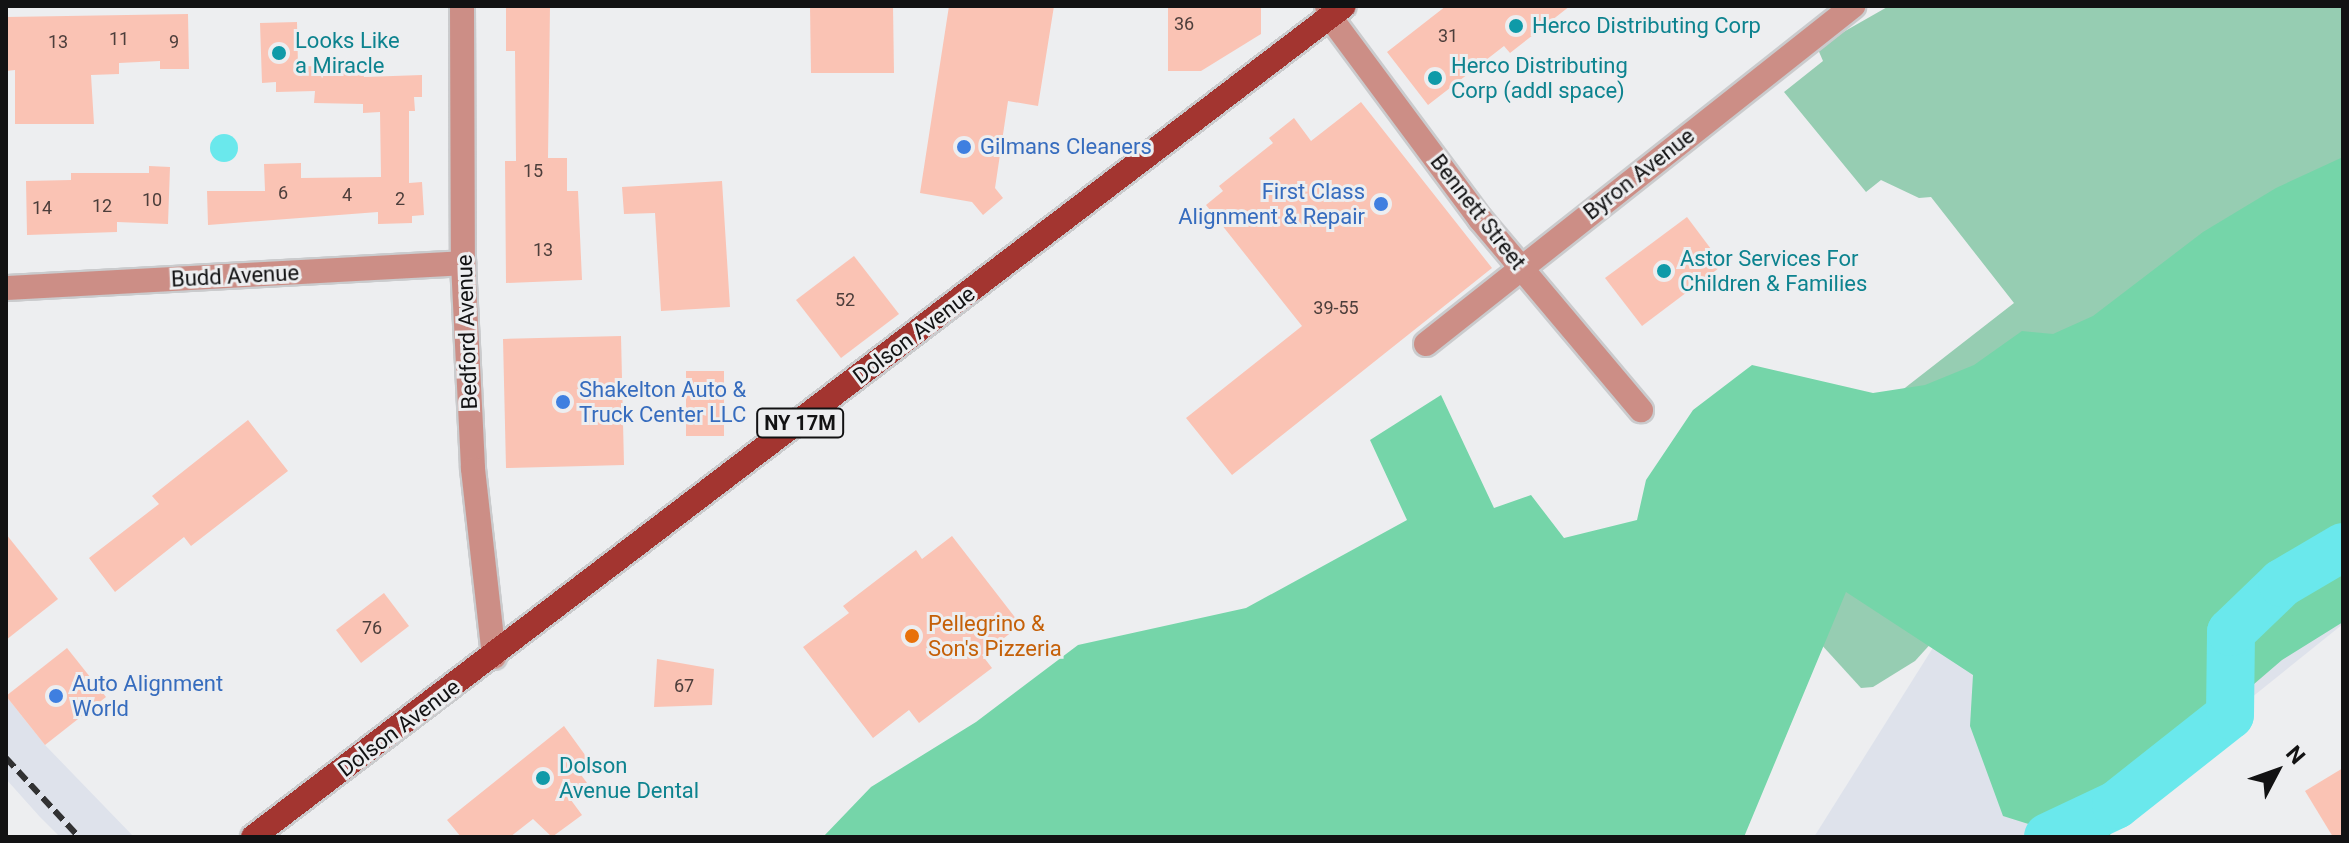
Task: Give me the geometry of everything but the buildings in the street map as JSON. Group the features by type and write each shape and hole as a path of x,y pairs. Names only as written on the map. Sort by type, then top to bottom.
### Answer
{"main road":[{"name":"Dolson Avenue","path":"253,837 494,657 1334,10"}],"street":[{"name":"Bedford Avenue","path":"462,6 463,263 473,469 494,657"},
{"name":"Byron Avenue","path":"1426,344 1853,6"},
{"name":"Bennett Street","path":"1334,10 1521,266 1641,410"},
{"name":"Budd Avenue","path":"6,288 463,263"}],"shaded area":[{"path":"2343,369 2343,624 2078,837 1814,837 2054,455"},
{"path":"6,696 45,745 134,837 60,837 40,817 6,779"}],"green space":[{"path":"1889,6 2343,6 2339,369 1856,426 2014,303 1931,197 1919,198 1881,180 1866,192 1784,92 1823,61 1817,47"},
{"path":"2343,157 2343,622 2282,660 2204,727 2108,837 2070,837 2003,816 1970,726 1973,675 1846,592 1744,837 823,837 871,787 976,722 1078,645 1246,608 1407,520 1370,440 1441,395 1494,508 1531,495 1564,538 1637,520 1646,480 1693,410 1752,365 1873,393 1925,385 1974,365 2022,331 2053,334 2093,316 2203,232 2276,188"},
{"path":"1684,494 1954,618 1915,661 1873,687 1861,688"}],"water":[{"path":"224,134 234,138 238,148 234,158 224,162 214,158 210,148 214,138"}],"waterway":[{"path":"2048,837 2116,805 2230,715 2231,632 2282,583 2343,547"}],"railway":[{"path":"6,758 79,837"}],"place":[{"name":"Herco Distributing Corp","path":"1516,26"},
{"name":"Looks Like a Miracle","path":"279,53"},
{"name":"Herco Distributing Corp (addl space)","path":"1435,78"},
{"name":"Gilmans Cleaners","path":"964,147"},
{"name":"First Class Alignment & Repair","path":"1381,204"},
{"name":"Astor Services For Children & Families","path":"1664,271"},
{"name":"Shakelton Auto & Truck Center LLC","path":"563,402"},
{"name":"Pellegrino & Son's Pizzeria","path":"912,636"},
{"name":"Auto Alignment World","path":"56,696"},
{"name":"Dolson Avenue Dental","path":"543,778"}]}
